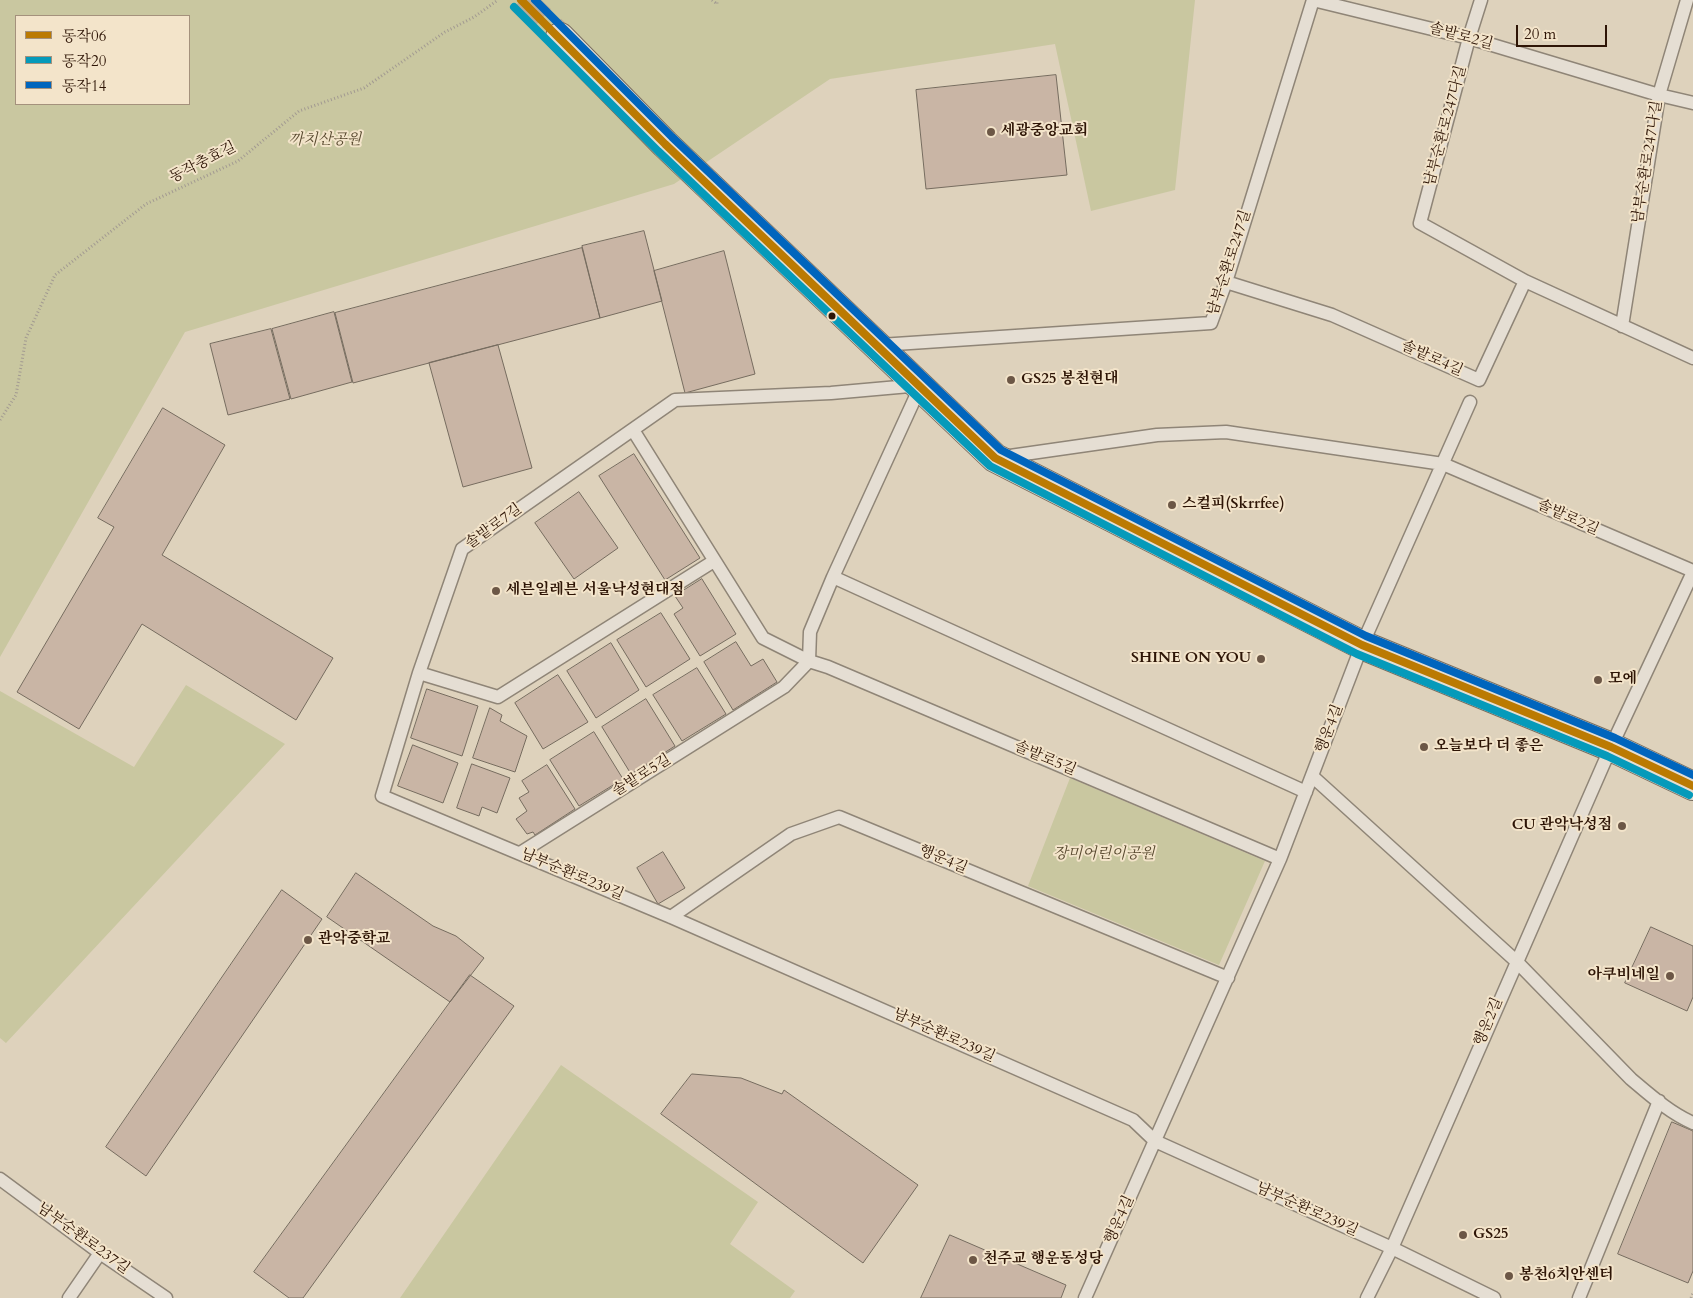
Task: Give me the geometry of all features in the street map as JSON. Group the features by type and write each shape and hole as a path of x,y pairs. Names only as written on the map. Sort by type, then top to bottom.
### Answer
{"street":[{"path":"560,38 665,144 921,385 995,458 1362,645 1611,747 1693,786"}],"lane":[{"name":"솔밭로2길","path":"1313,0 1469,38 1659,95 1693,103"},
{"name":"남부순환로247길","path":"878,346 1211,323 1226,282 1313,0"},
{"name":"남부순환로247다길","path":"1481,0 1469,38 1420,223 1525,281"},
{"name":"남부순환로247나길","path":"1622,326 1659,95 1687,0"},
{"name":"솔밭로4길","path":"1226,282 1332,315 1479,380 1525,281"},
{"path":"1525,281 1693,358"},
{"path":"633,430 763,638 809,661 810,632 833,576 921,385"},
{"name":"솔밭로7길","path":"382,796 419,673 462,549 675,400 831,393 921,385"},
{"path":"1362,645 1470,402"},
{"path":"995,458 1157,435 1226,432 1443,464"},
{"name":"솔밭로2길","path":"1443,464 1693,571 1611,747"},
{"path":"419,673 498,697 714,562"},
{"path":"833,576 1306,792"},
{"name":"행운4길","path":"1085,1298 1280,859 1362,645"},
{"name":"솔밭로5길","path":"520,852 784,687 809,661 837,671 1280,859"},
{"name":"행운2길","path":"1367,1298 1392,1248 1611,747"},
{"path":"1312,776 1516,961 1631,1079 1659,1101 1693,1123"},
{"name":"남부순환로239길","path":"382,796 520,852 1134,1120 1155,1141 1392,1248 1494,1298"},
{"name":"행운4길","path":"672,918 791,834 839,817 1228,978"},
{"path":"1579,1298 1659,1101"},
{"name":"남부순환로237길","path":"0,1179 100,1253 166,1298"},
{"path":"69,1298 100,1253"}],"path":[{"name":"동작충효길","path":"0,420 16,395 26,338 55,275 146,204 238,161 299,111 364,88 445,32 474,17 498,0"},
{"path":"712,0 717,2 722,0"},
{"path":"1690,1298 1693,1293"}],"green space":[{"name":"까치산공원","path":"0,0 1195,0 1175,190 1091,211 1055,44 830,79 674,184 185,332 0,657"},
{"path":"186,685 285,744 6,1043 0,1038 0,691 134,767"},
{"name":"장미어린이공원","path":"1070,778 1265,861 1219,965 1028,886"},
{"path":"561,1065 758,1202 730,1244 795,1291 790,1298 400,1298"}],"building":[{"name":"세광중앙교회","path":"1056,75 1067,175 926,189 916,90"},
{"path":"644,231 662,301 600,318 582,246"},
{"path":"582,248 600,318 353,383 335,313"},
{"path":"724,251 755,374 685,393 654,271"},
{"path":"334,312 352,382 291,399 272,329"},
{"path":"271,329 290,399 228,415 210,344"},
{"path":"498,345 532,468 463,487 429,363"},
{"path":"163,408 225,445 162,555 333,658 296,720 142,624 79,729 17,692 114,527 98,518"},
{"path":"634,454 700,558 665,580 599,476"},
{"path":"579,492 618,548 574,579 535,523"},
{"path":"702,579 736,634 700,656 674,614 683,608 675,596"},
{"path":"661,613 690,659 646,687 617,640"},
{"path":"736,642 751,666 763,659 777,682 733,710 704,662"},
{"path":"611,643 639,690 596,718 567,671"},
{"path":"697,668 726,714 682,741 653,695"},
{"path":"558,675 588,722 543,749 515,703"},
{"path":"427,689 478,706 462,756 411,738"},
{"path":"646,699 675,746 631,774 602,727"},
{"path":"490,708 502,715 500,721 527,736 515,772 473,758"},
{"path":"594,732 623,779 579,806 550,760"},
{"path":"413,745 458,763 443,803 398,786"},
{"path":"472,764 510,778 497,813 482,807 479,816 457,808"},
{"path":"547,765 575,809 535,835 533,832 527,834 516,819 527,811 519,798 529,792 522,781"},
{"path":"663,852 685,888 658,904 637,868"},
{"path":"356,873 433,926 456,936 484,958 450,1002 327,917"},
{"path":"282,890 322,919 146,1176 106,1147"},
{"path":"1651,927 1693,946 1693,997 1687,1011 1625,983"},
{"path":"470,975 514,1006 303,1298 289,1298 254,1272"},
{"path":"692,1074 741,1078 782,1094 784,1090 918,1185 863,1263 661,1114"},
{"path":"1672,1122 1693,1131 1693,1271 1688,1283 1618,1254"},
{"name":"천주교 행운동성당","path":"950,1235 1066,1285 1061,1298 921,1298"}],"tunnel":[{"path":"521,0 560,37"}],"transit line":[{"name":"동작06","path":"521,0 665,144 995,458 1362,645 1611,747 1693,786"},
{"name":"동작14","path":"535,0 672,137 1001,450 1366,636 1615,738 1693,775"},
{"name":"동작20","path":"514,7 658,151 990,466 1357,654 1607,756 1689,795"}],"place":[{"name":"세광중앙교회","path":"991,132"},
{"name":"GS25 봉천현대","path":"1011,380"},
{"name":"스컬피(Skrrfee)","path":"1172,505"},
{"name":"세븐일레븐 서울낙성현대점","path":"496,591"},
{"name":"SHINE ON YOU","path":"1261,659"},
{"name":"모에","path":"1598,680"},
{"name":"오늘보다 더 좋은","path":"1424,747"},
{"name":"CU 관악낙성점","path":"1622,826"},
{"name":"관악중학교","path":"308,940"},
{"name":"아쿠비네일","path":"1670,976"},
{"name":"GS25","path":"1463,1235"},
{"name":"천주교 행운동성당","path":"973,1260"},
{"name":"봉천6치안센터","path":"1509,1276"}]}
